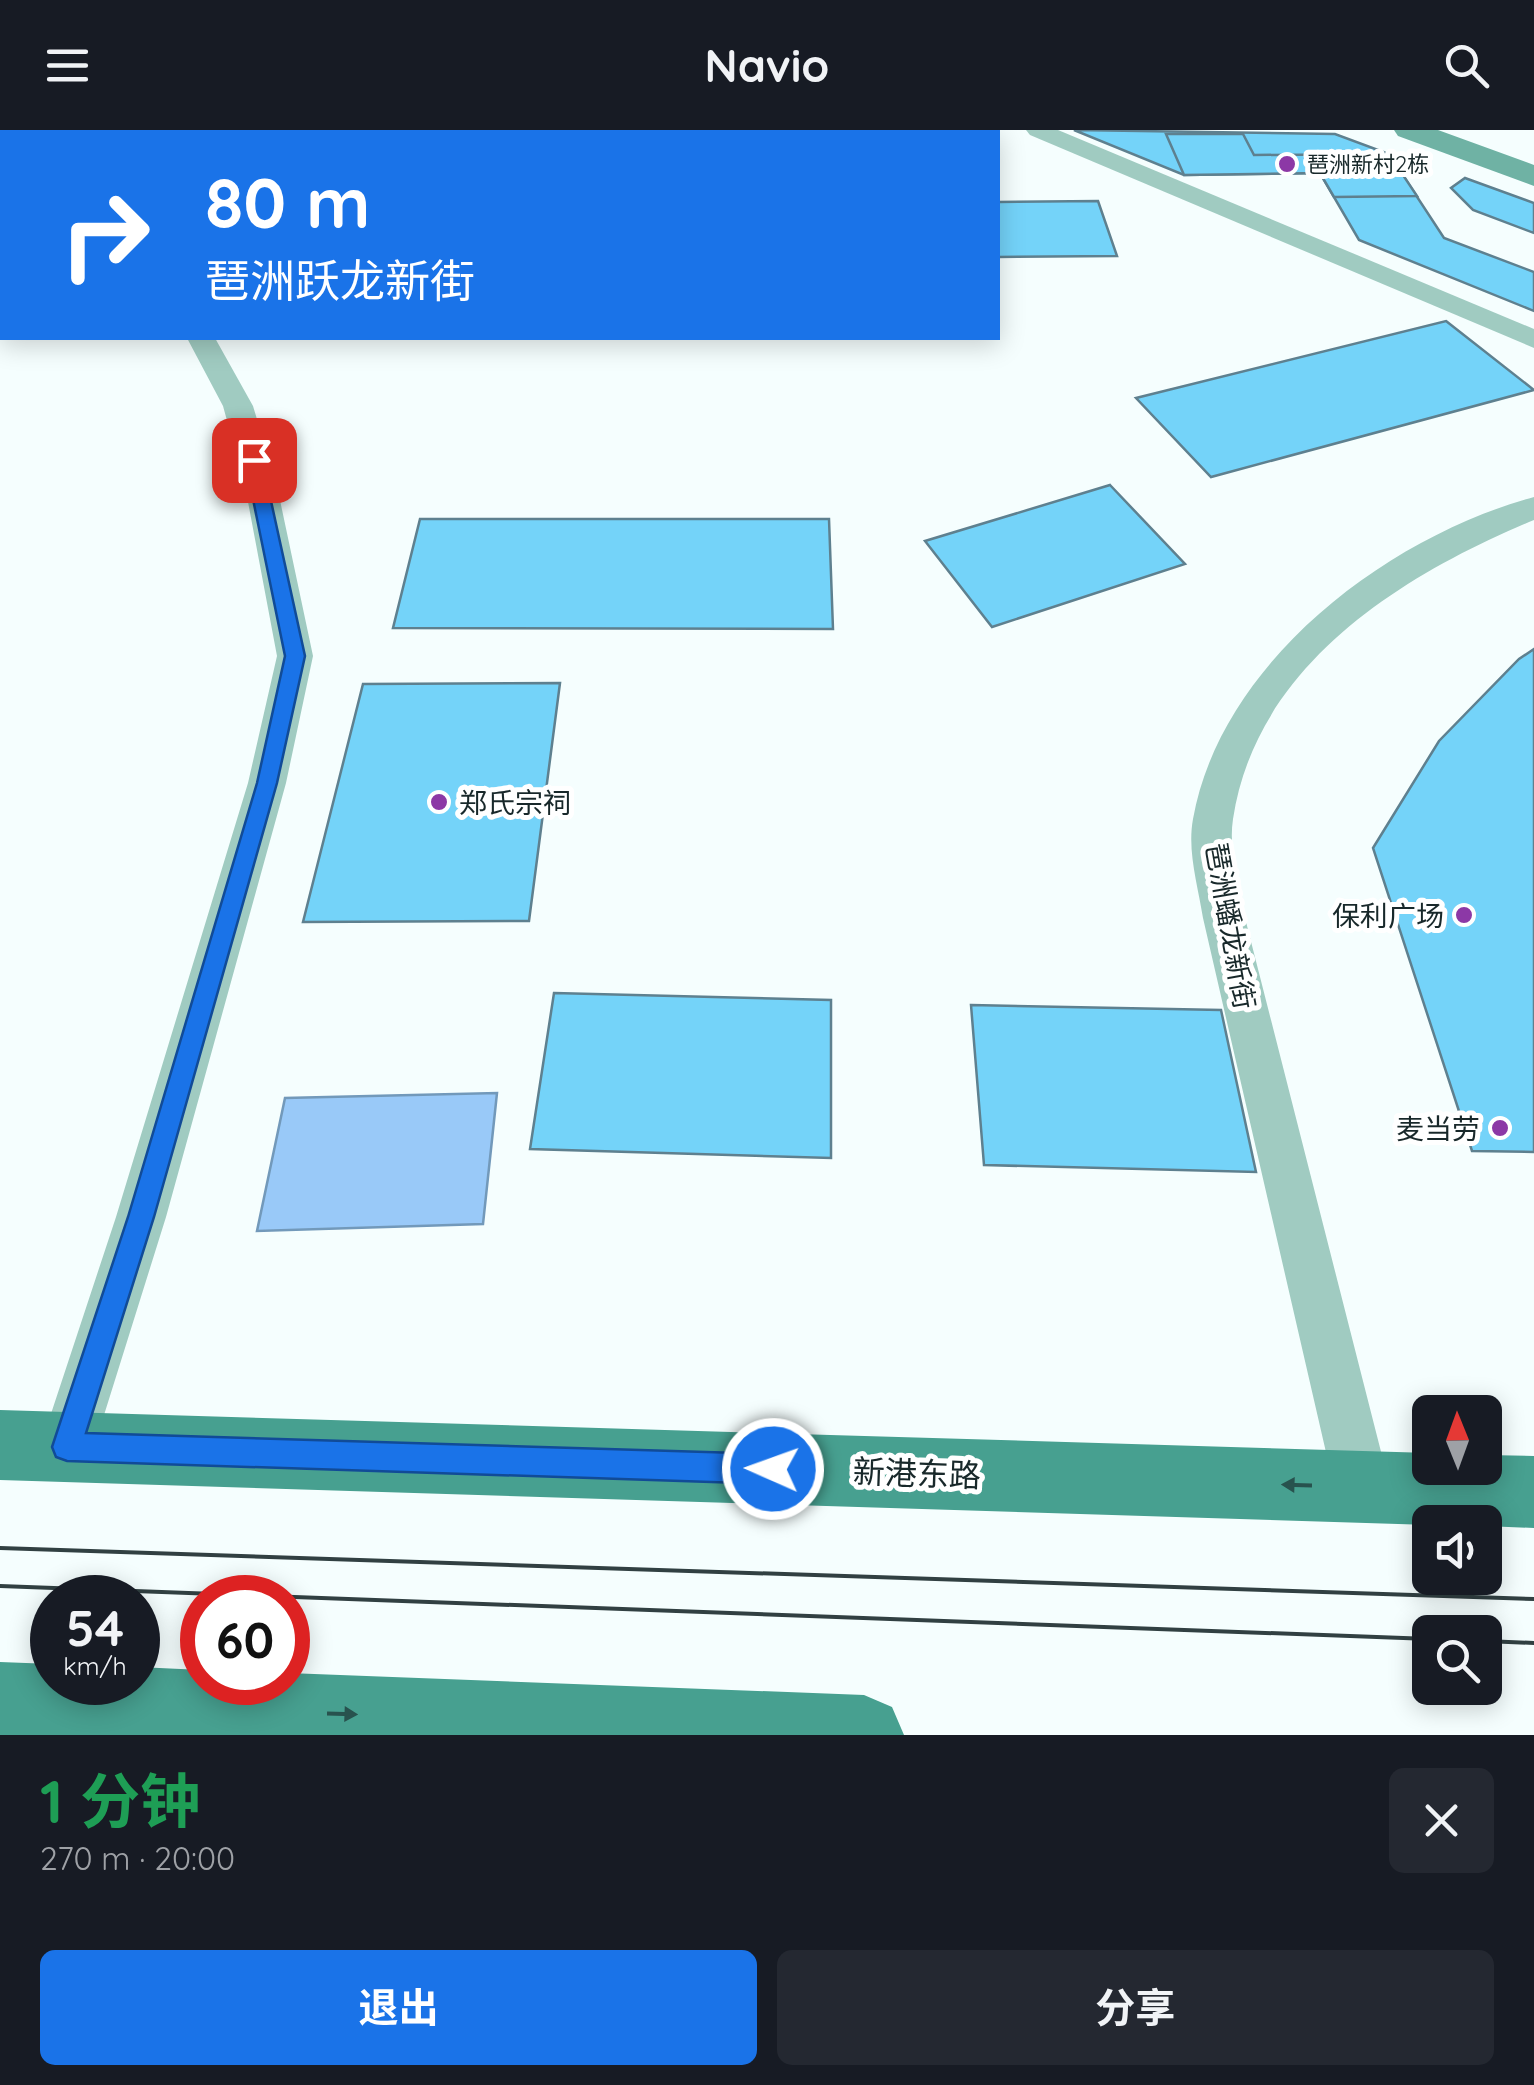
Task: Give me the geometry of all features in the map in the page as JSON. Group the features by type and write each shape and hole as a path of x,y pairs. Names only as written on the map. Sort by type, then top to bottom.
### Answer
{"main road":[{"name":"新港东路","path":"33,1446 1534,1492"},
{"path":"0,1701 864,1735"}],"street":[{"path":"1038,130 1534,339"},
{"path":"1408,130 1534,176"},
{"path":"33,1446 141,1217 251,840 295,656 261,486 238,406 201,340"},
{"name":"琶洲蟠龙新街","path":"1362,1488 1224,918 1212,822 1236,738 1280,673 1336,618 1404,568 1466,536 1534,508"}],"water":[{"path":"497,1093 483,1224 257,1231 285,1098"}],"building":[{"path":"1074,130 1335,134 1389,154 1444,238 1534,272 1534,311 1359,240 1320,173 1184,175"},
{"name":"琶洲新村2栋","path":"1166,134 1243,134 1254,155 1389,154 1417,196 1334,197 1320,173 1184,175"},
{"path":"1465,178 1534,203 1534,233 1473,210 1451,188"},
{"path":"1098,201 1117,256 1000,257 1000,202"},
{"path":"1446,321 1534,390 1211,477 1136,398"},
{"path":"1110,485 1185,564 992,627 925,541"},
{"path":"420,519 829,519 833,629 393,628"},
{"name":"保利广场","path":"1534,649 1534,1152 1472,1151 1373,848 1439,741 1519,659"},
{"name":"郑氏宗祠","path":"560,683 529,921 303,922 363,684"},
{"path":"554,993 831,1000 831,1158 530,1149"},
{"path":"971,1005 1221,1010 1256,1172 984,1165"}],"tram line":[{"path":"0,1548 1534,1599"},
{"path":"0,1586 1412,1638"},
{"path":"1502,1642 1534,1643"}],"place":[{"name":"琶洲新村2栋","path":"1287,164"},
{"name":"郑氏宗祠","path":"439,802"},
{"name":"保利广场","path":"1464,915"},
{"name":"麦当劳","path":"1500,1128"}],"route":[{"path":"254,460 295,656 267,783 141,1217 67,1447 773,1469"}]}
